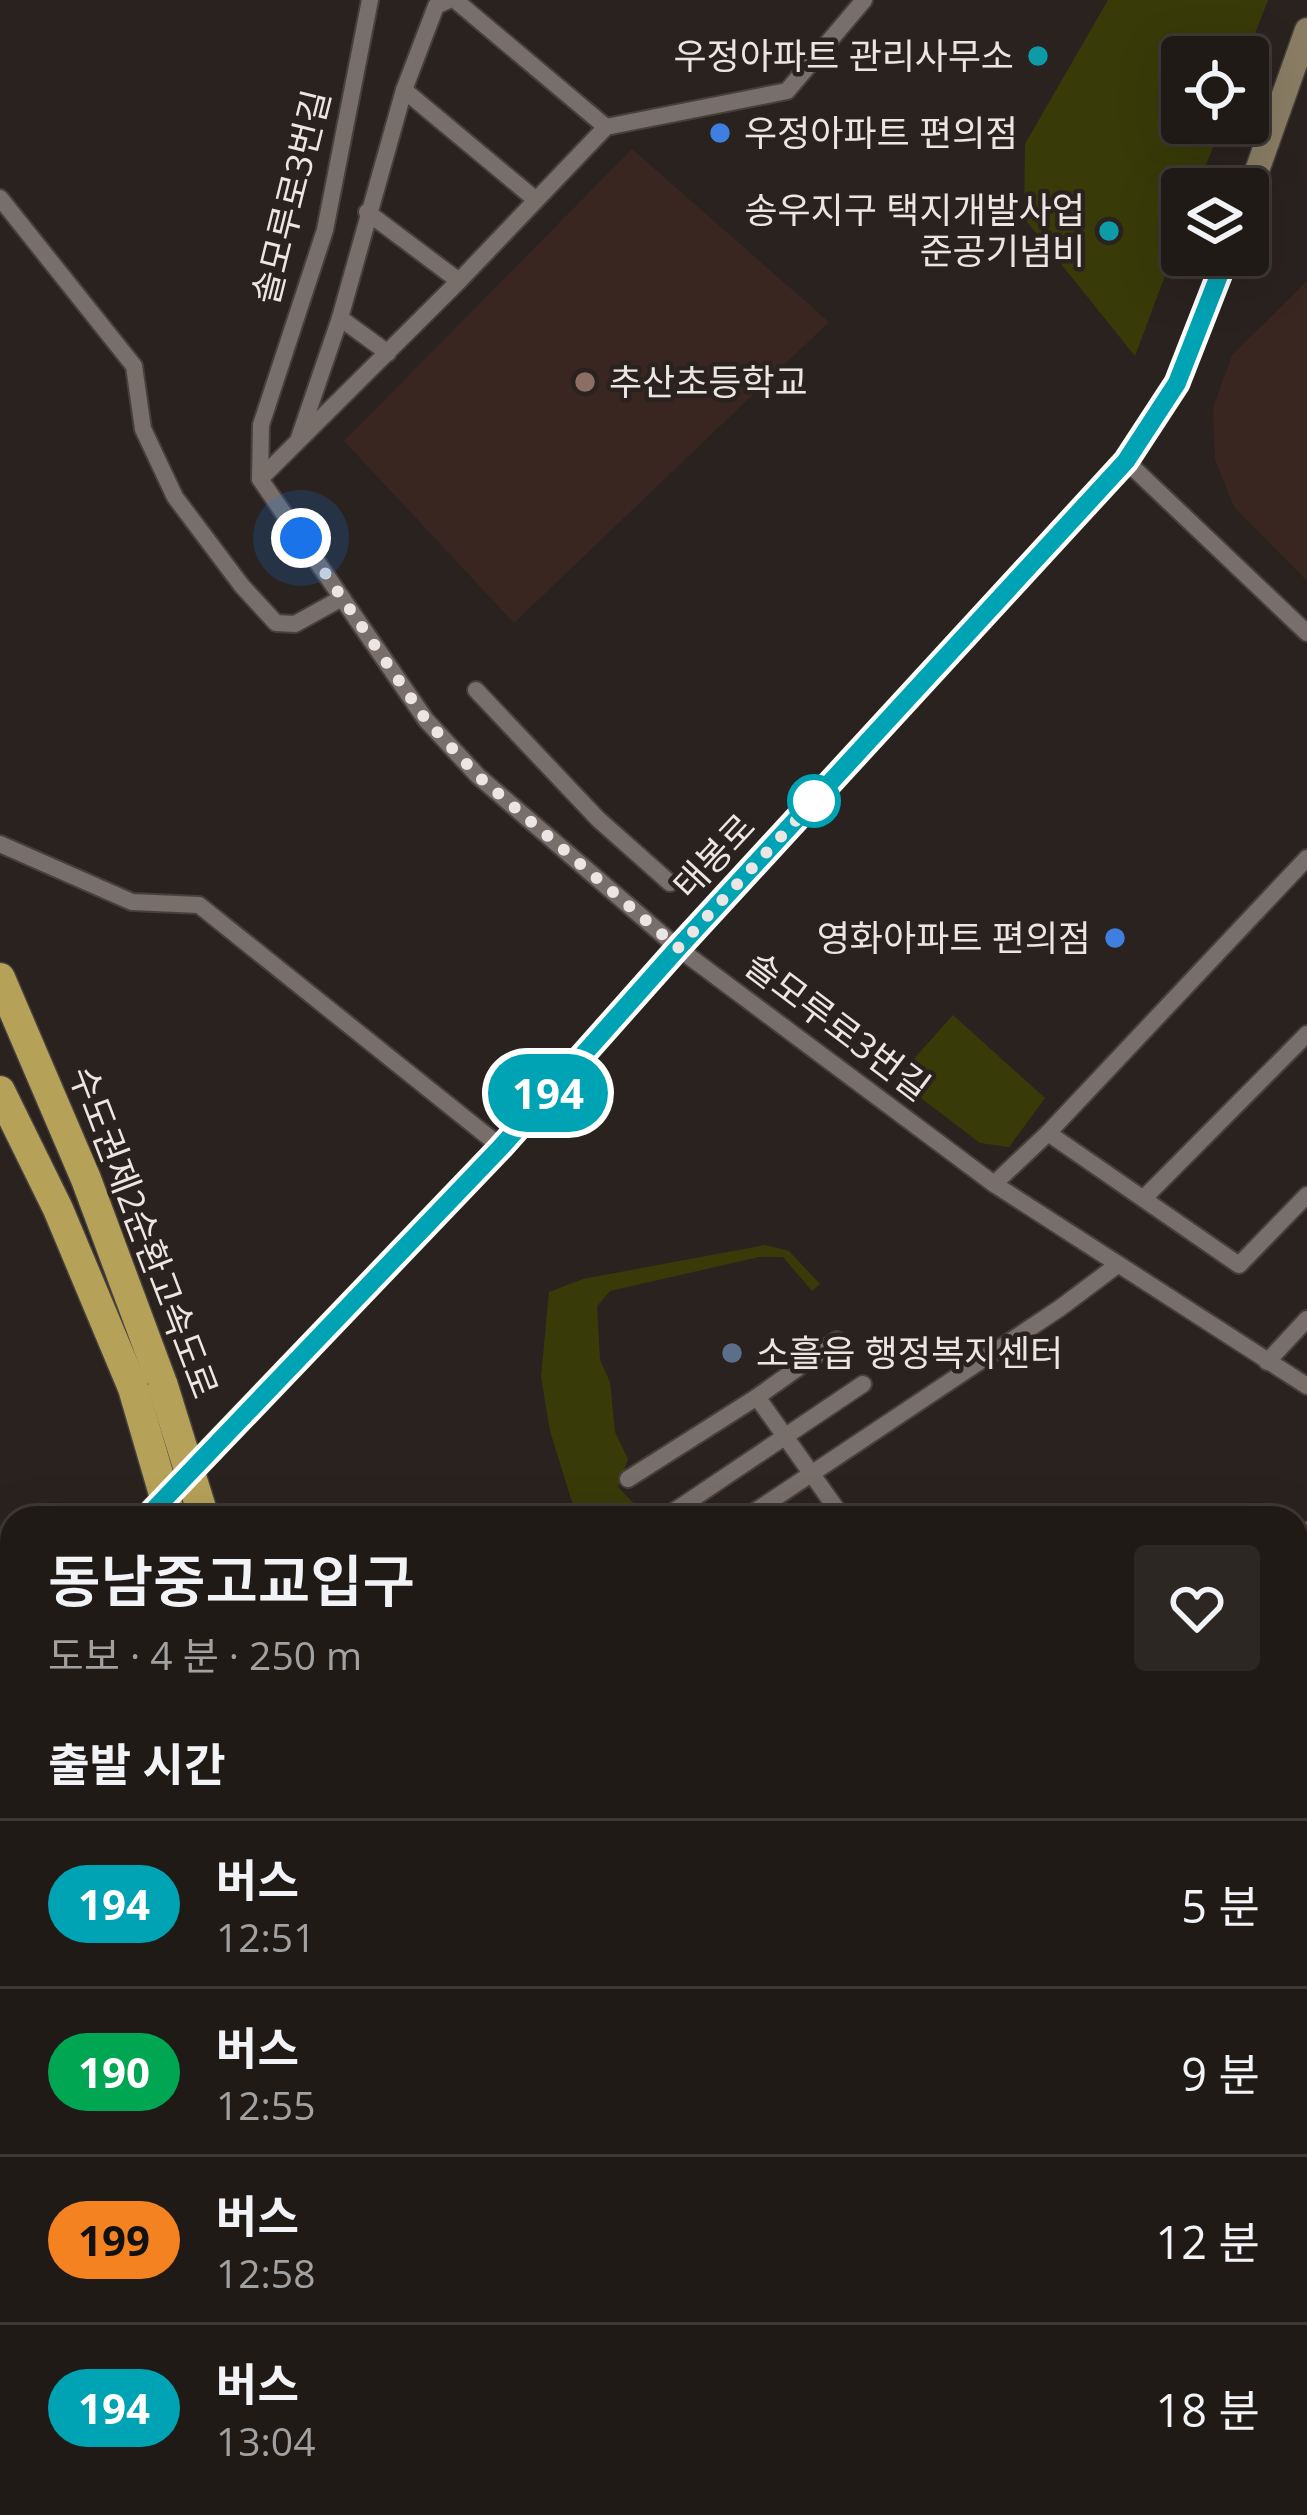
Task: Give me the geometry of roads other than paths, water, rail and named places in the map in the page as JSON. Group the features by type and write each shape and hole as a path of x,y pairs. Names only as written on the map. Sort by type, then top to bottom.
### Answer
{"highway":[{"name":"수도권제2순환고속도로","path":"0,978 86,1179 148,1387 168,1506"},
{"name":"수도권제2순환고속도로","path":"0,1091 148,1387 198,1506"}],"main road":[{"path":"1258,168 1307,30"},
{"name":"태봉로","path":"157,1506 501,1147 1126,461 1177,383 1219,276"}],"street":[{"name":"솔모루로3번길","path":"370,0 325,230 262,425 260,479 426,720 478,776 678,948 994,1184 1307,1386"},
{"path":"298,440 340,318 404,90 436,6 452,0 606,127"},
{"path":"260,479 606,127 788,91 864,0"},
{"path":"404,90 536,200"},
{"path":"0,198 134,366 143,429 175,497 242,586 276,622 295,624 342,598"},
{"path":"367,212 459,281"},
{"path":"340,318 388,353"},
{"path":"1126,461 1307,633"},
{"path":"476,690 598,819 670,883"},
{"path":"0,844 132,902 199,905 501,1147"},
{"path":"994,1184 1048,1133 1307,858"},
{"path":"1144,1198 1307,1034"},
{"path":"1048,1133 1239,1265 1307,1195"},
{"path":"764,1506 1116,1266"},
{"path":"1267,1362 1307,1319"},
{"path":"628,1479 837,1340"},
{"path":"682,1506 862,1384"},
{"path":"757,1397 834,1506"}],"place":[{"name":"우정아파트 관리사무소","path":"1038,56"},
{"name":"우정아파트 편의점","path":"720,133"},
{"name":"송우지구 택지개발사업 준공기념비","path":"1109,231"},
{"name":"추산초등학교","path":"585,382"},
{"name":"영화아파트 편의점","path":"1115,938"},
{"name":"소흘읍 행정복지센터","path":"732,1353"}]}
